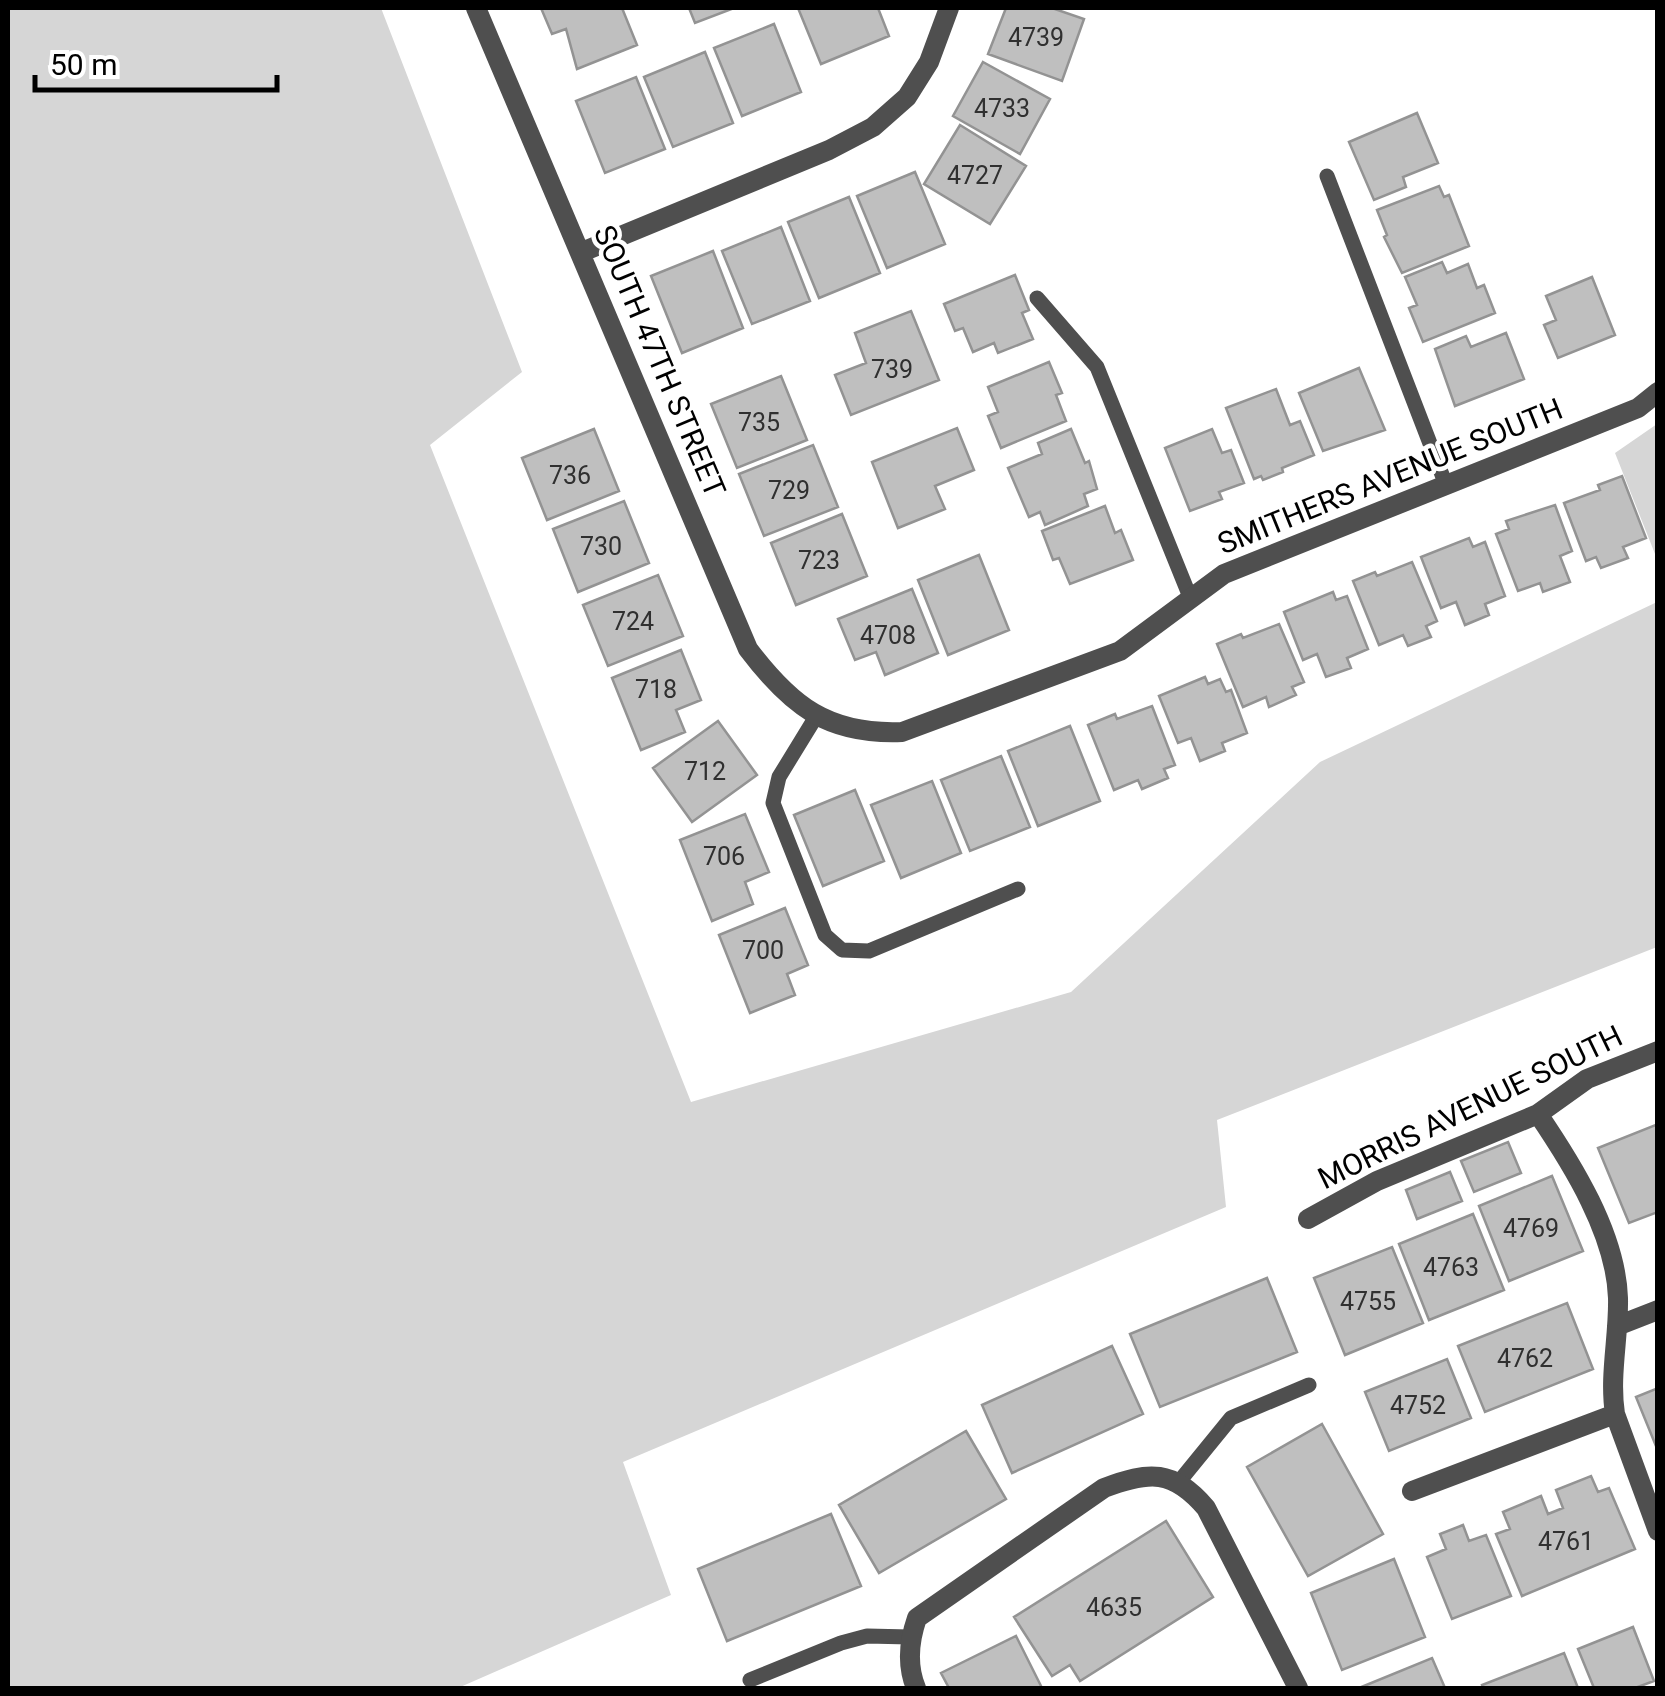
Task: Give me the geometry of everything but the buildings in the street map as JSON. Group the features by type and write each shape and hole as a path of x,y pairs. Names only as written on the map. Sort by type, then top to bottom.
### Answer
{"street":[{"name":"SOUTH 47TH STREET","path":"476,8 748,649 785,694 817,715"},
{"path":"582,252 873,128 907,97 929,62 949,8"},
{"name":"SMITHERS AVENUE SOUTH","path":"817,715 868,734 902,732 1120,652 1224,574 1638,408 1658,392"},
{"name":"MORRIS AVENUE SOUTH","path":"1308,1219 1377,1181 1538,1114 1587,1079 1658,1051"},
{"path":"1538,1114 1574,1167 1610,1253 1618,1293 1612,1397 1657,1525"},
{"path":"1618,1326 1658,1310"},
{"path":"1412,1491 1615,1414"},
{"path":"916,1688 910,1637 917,1618 1104,1488 1137,1475 1168,1477 1190,1490 1206,1508 1298,1688"}],"lane":[{"path":"1327,176 1446,485"},
{"path":"1038,298 1097,367 1190,597"},
{"path":"817,715 778,777 773,803 826,935 842,950 869,951 1018,889"},
{"path":"1178,1482 1231,1418 1309,1384"},
{"path":"750,1680 841,1643 868,1636 910,1637"}],"shaded area":[{"path":"8,8 381,8 522,372 430,445 691,1102 1071,992 1320,762 1657,602 1657,947 1217,1120 1226,1207 623,1462 671,1595 458,1688 8,1688"},
{"path":"1657,424 1657,559 1615,453"}]}
